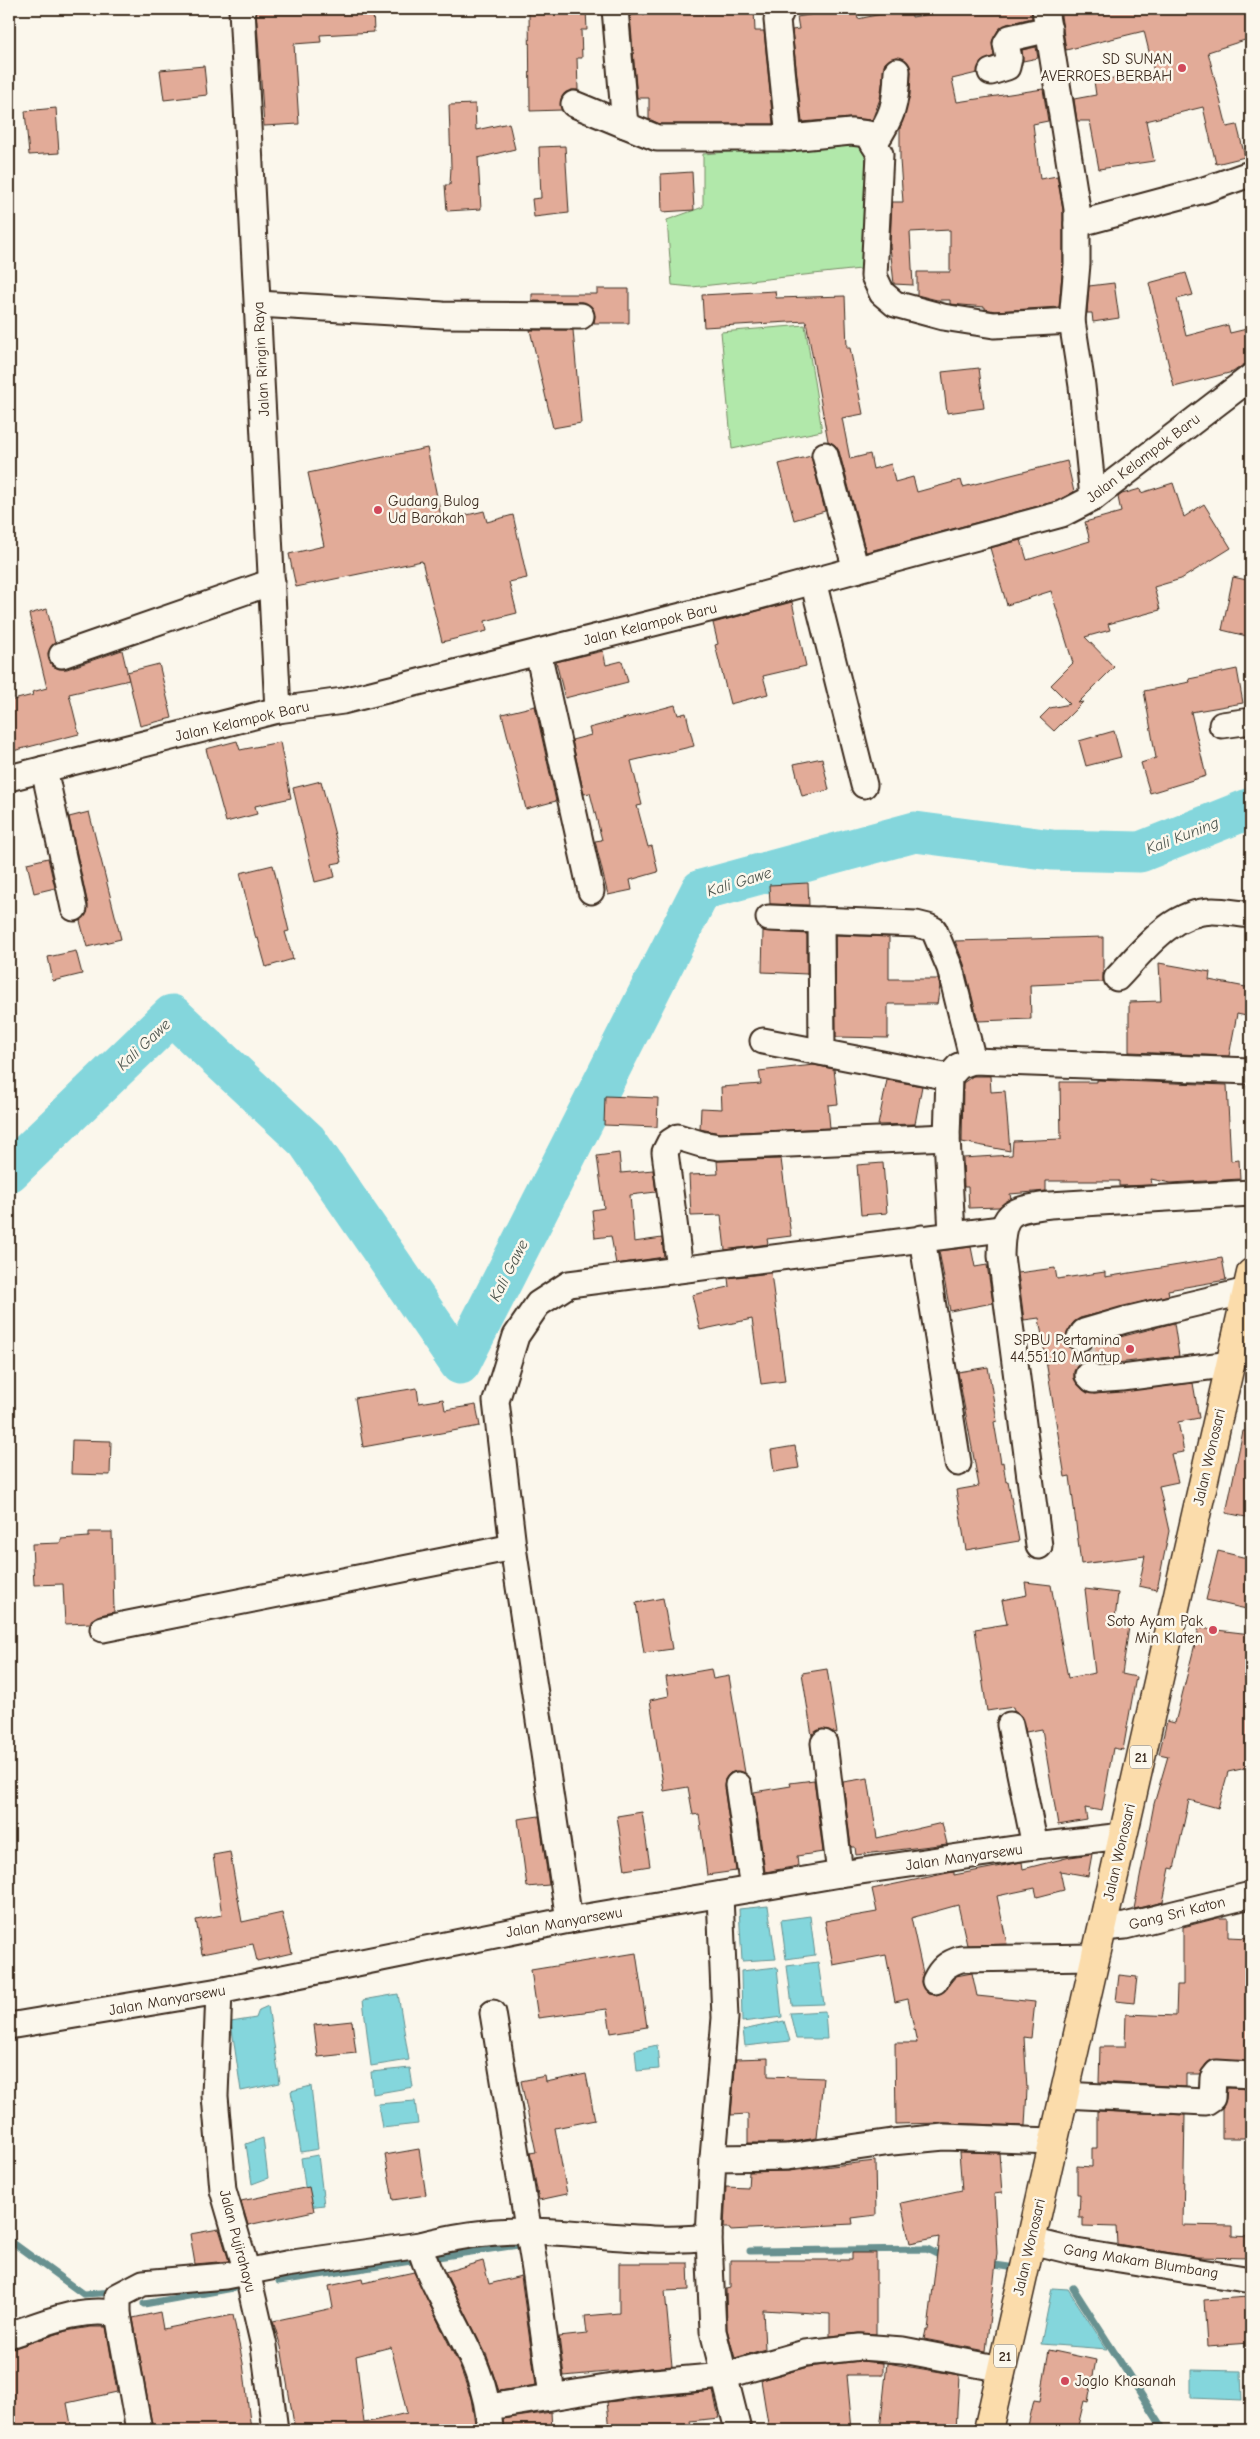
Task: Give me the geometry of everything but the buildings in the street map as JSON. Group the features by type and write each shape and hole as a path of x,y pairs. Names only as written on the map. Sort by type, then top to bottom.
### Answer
{"highway":[{"name":"Jalan Wonosari","path":"988,2430 1122,1836 1239,1350 1249,1282"}],"street":[{"name":"Jalan Ringin Raya","path":"242,9 278,710"},
{"path":"615,9 625,125"},
{"path":"782,9 777,20 789,138"},
{"path":"991,72 1006,67 1009,58 1006,44 1010,38 1047,19 1069,150 1077,224 1077,264 1072,321 1082,386 1093,498"},
{"path":"874,144 892,116 895,104 897,71"},
{"path":"574,104 657,138 789,138 851,132 868,134 880,154 874,276 882,293 895,304 943,317 994,326 1072,321"},
{"path":"1077,224 1204,190 1247,175"},
{"path":"258,304 443,315 581,316"},
{"name":"Jalan Kelampok Baru","path":"9,778 278,710 343,701 856,570 1062,514 1093,498 1251,377"},
{"path":"825,455 856,570"},
{"path":"813,581 864,786"},
{"path":"62,655 272,582"},
{"path":"538,652 591,891"},
{"path":"1222,725 1251,721"},
{"path":"44,769 74,908"},
{"path":"1118,978 1153,939 1179,920 1197,913 1213,911 1251,915"},
{"path":"769,918 916,924 934,930 950,968 973,1061"},
{"path":"821,920 822,1052"},
{"path":"762,1041 949,1077"},
{"path":"952,1234 947,1137 949,1077 959,1066 973,1061 1251,1071"},
{"path":"680,1269 664,1152 670,1142 678,1136 701,1144 719,1147 947,1137"},
{"path":"1040,1546 1001,1256 1001,1229 1010,1214 1024,1208 1251,1193"},
{"path":"569,1920 513,1548 496,1401 516,1336 538,1304 569,1284 1001,1229"},
{"path":"922,1238 958,1463"},
{"path":"1080,1338 1084,1332 1249,1282"},
{"path":"1088,1375 1093,1380 1122,1378 1239,1350"},
{"path":"103,1629 513,1548"},
{"path":"1010,1725 1035,1846"},
{"path":"824,1743 840,1874"},
{"path":"738,1786 753,1889"},
{"name":"Jalan Manyarsewu","path":"9,2026 219,1991 569,1920 840,1874 1035,1846 1122,1836"},
{"path":"720,1895 725,2018 713,2158 710,2247 713,2331 738,2430"},
{"name":"Gang Sri Katon","path":"1102,1928 1124,1926 1251,1895"},
{"path":"935,1981 939,1972 948,1963 961,1959 1095,1957"},
{"name":"Jalan Pujirahayu","path":"219,1991 214,2096 223,2190 247,2272 264,2346 275,2430"},
{"path":"493,2013 552,2396"},
{"path":"1063,2096 1206,2102 1212,2098 1213,2078 1217,2073 1251,2075"},
{"path":"713,2158 787,2157 892,2142 944,2138 1053,2141"},
{"path":"139,2430 118,2314 118,2296 143,2283 247,2272 286,2264 422,2254 476,2235 528,2231 686,2240 710,2247"},
{"name":"Gang Makam Blumbang","path":"1031,2241 1076,2252 1251,2280"},
{"path":"422,2254 470,2352 484,2386 490,2418 552,2396 631,2384 724,2376 805,2353 860,2347 903,2350 1002,2369"},
{"path":"9,2335 62,2317 101,2312 118,2314"}],"green space":[{"path":"865,141 870,268 692,287 672,285 667,220 703,207 703,154"},
{"path":"805,325 822,431 732,449 721,332"}],"water":[{"path":"768,1906 776,1959 742,1961 739,1909"},
{"path":"810,1916 815,1955 786,1959 781,1920"},
{"path":"818,1962 824,2004 792,2005 787,1966"},
{"path":"777,1967 782,2017 742,2022 741,1971"},
{"path":"398,1994 409,2060 371,2066 363,2000"},
{"path":"268,2006 280,2083 241,2091 231,2022 256,2018 259,2010"},
{"path":"825,2011 827,2039 796,2039 790,2013"},
{"path":"784,2021 790,2041 745,2046 743,2030"},
{"path":"657,2045 659,2069 637,2071 635,2050"},
{"path":"410,2068 413,2087 373,2094 371,2072"},
{"path":"311,2086 318,2149 301,2152 291,2091"},
{"path":"415,2101 418,2124 382,2128 378,2104"},
{"path":"263,2138 268,2178 252,2184 246,2144"},
{"path":"318,2155 324,2205 308,2207 301,2158"},
{"path":"1052,2288 1068,2289 1107,2349 1041,2344"},
{"path":"1191,2370 1241,2371 1242,2400 1191,2398"}],"waterway":[{"name":"Kali Gawe","path":"9,1172 172,1015 307,1141 460,1364 701,890 915,832 1052,850 1140,852 1251,808"},
{"path":"9,2240 83,2294 116,2292"},
{"path":"279,2281 518,2245"},
{"path":"750,2251 927,2249 945,2258"},
{"path":"988,2264 1016,2268"},
{"path":"144,2304 239,2287"},
{"path":"1073,2288 1164,2430"}],"tunnel":[{"path":"1080,1338 1088,1375"}],"place":[{"name":"SD SUNAN AVERROES BERBAH","path":"1182,68"},
{"name":"Gudang Bulog Ud Barokah","path":"378,510"},
{"name":"SPBU Pertamina 44.551.10 Mantup","path":"1130,1349"},
{"name":"Soto Ayam Pak Min Klaten","path":"1213,1630"},
{"name":"Joglo Khasanah","path":"1065,2381"}],"water label":[{"name":"Kali Kuning","path":"1182,835"}]}
